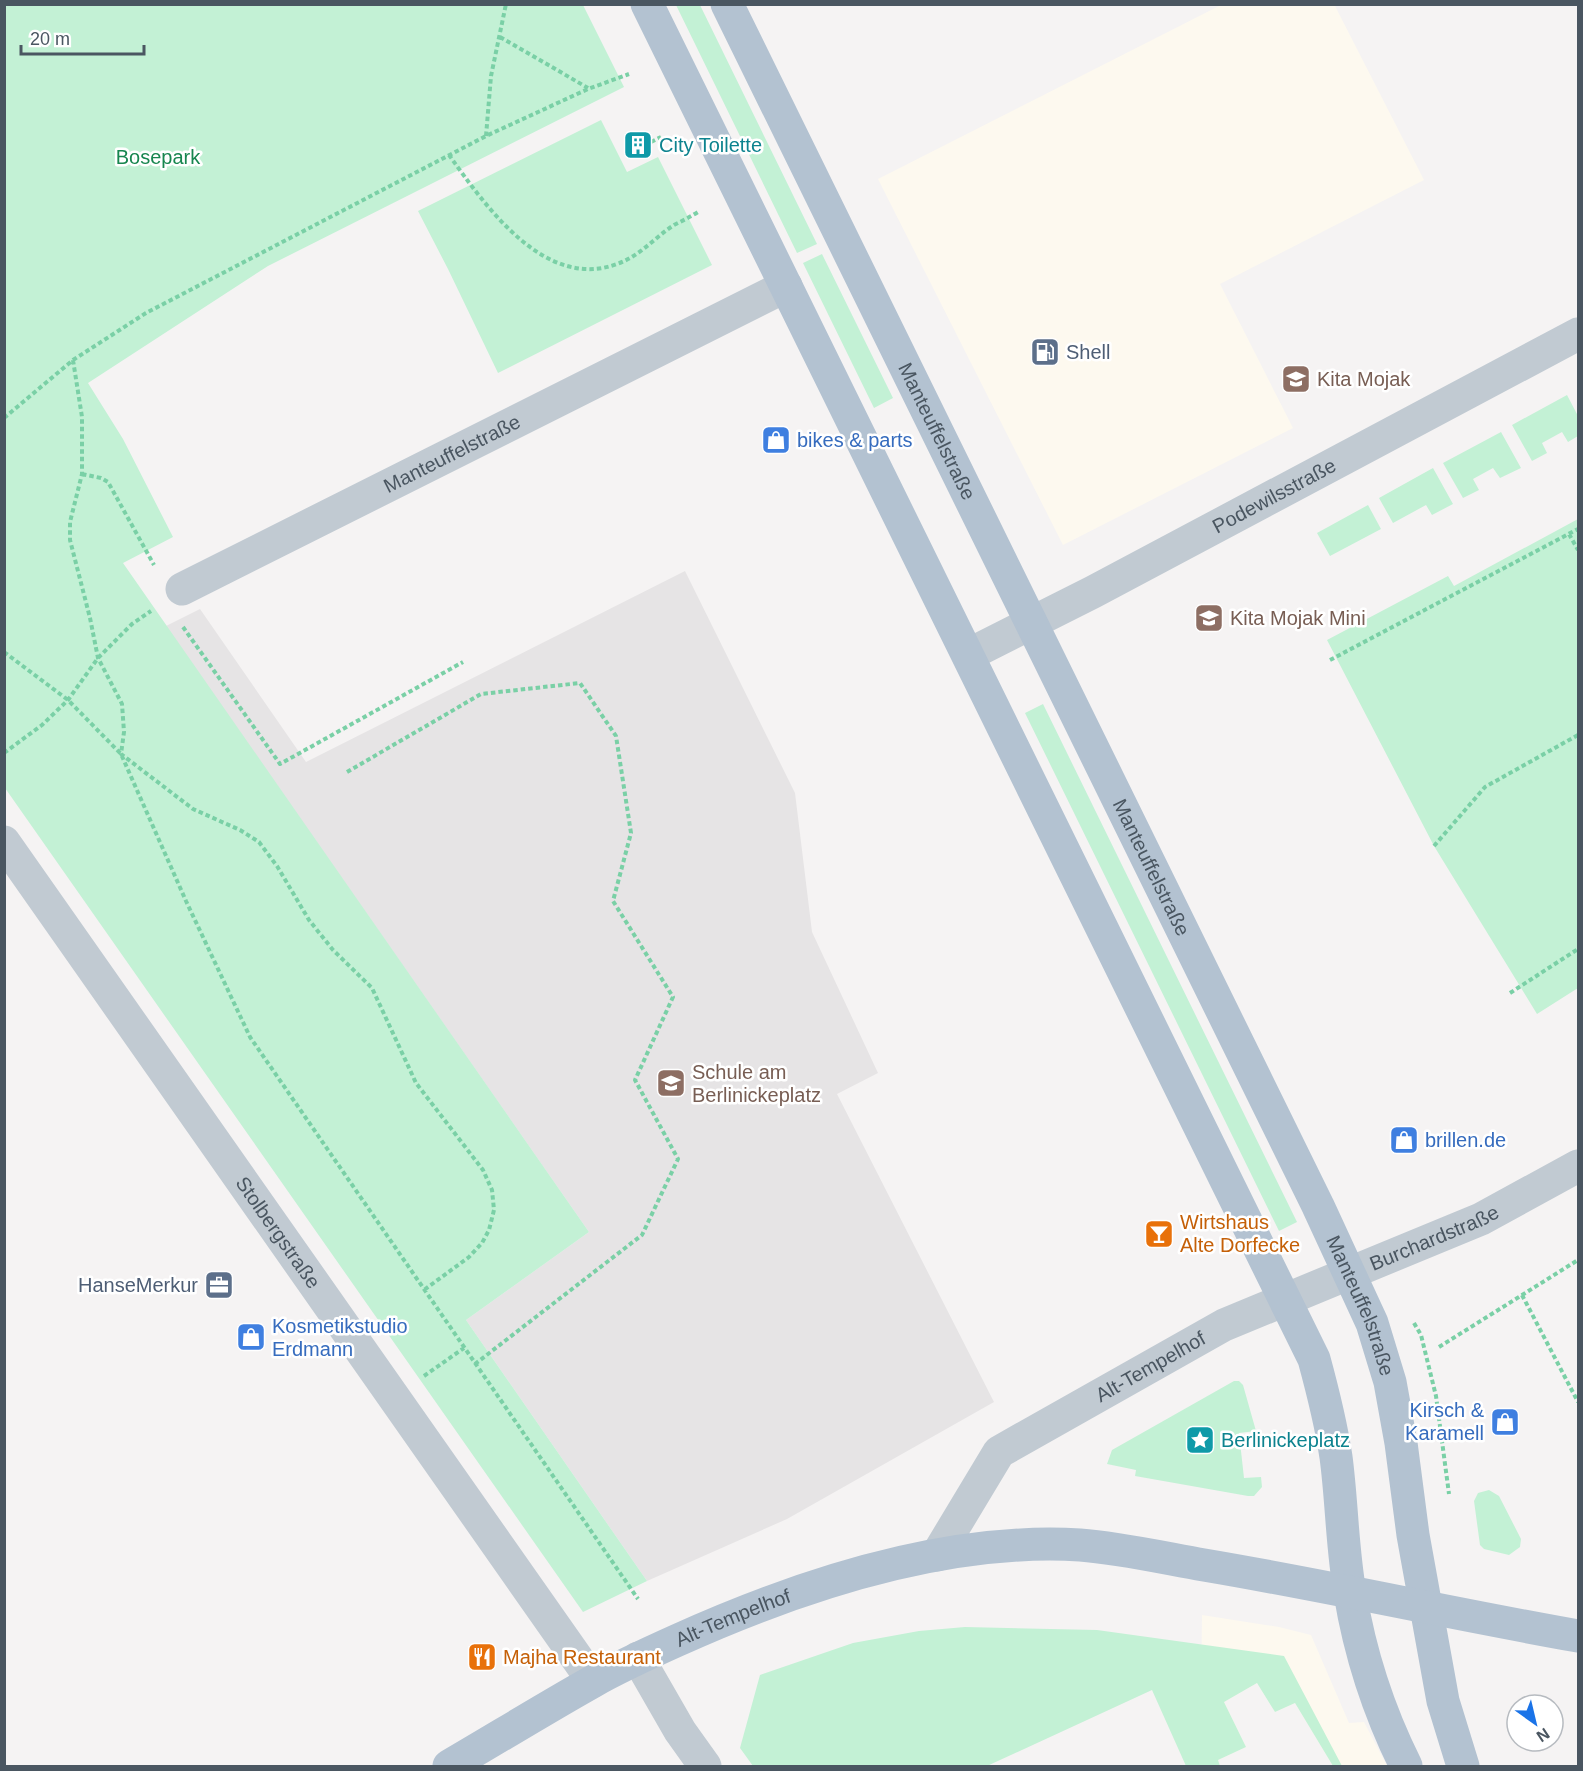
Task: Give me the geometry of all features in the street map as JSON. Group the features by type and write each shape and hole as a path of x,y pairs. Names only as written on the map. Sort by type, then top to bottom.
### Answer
{"main road":[{"path":"647,4 1314,1359 1336,1459 1350,1592 1361,1650 1385,1720 1406,1767"},
{"name":"Manteuffelstraße","path":"727,4 1372,1323 1389,1382 1443,1701 1464,1767"},
{"name":"Alt-Tempelhof","path":"449,1767 593,1681 638,1658 708,1626 786,1595 937,1555 1009,1545 1082,1545 1252,1573 1578,1636"}],"street":[{"name":"Manteuffelstraße","path":"182,589 786,286"},
{"name":"Podewilsstraße","path":"968,655 1093,592 1578,334"},
{"name":"Stolbergstraße","path":"4,842 593,1681"},
{"name":"Burchardstraße","path":"1284,1299 1481,1219 1578,1166"},
{"name":"Alt-Tempelhof","path":"937,1555 999,1452 1224,1325 1284,1299"},
{"path":"638,1658 680,1731 705,1767"}],"path":[{"path":"486,136 491,76 506,4"},
{"path":"500,37 588,89"},
{"path":"4,418 73,360 146,313 449,154 588,89 629,74"},
{"path":"651,142 661,137"},
{"path":"449,154 470,184 501,221 528,247 543,257 572,267 604,268 618,264 634,256 674,225 698,212"},
{"path":"73,360 82,417 82,474 70,522 70,540 98,658 122,704 124,732 121,753 186,901 250,1037 638,1599"},
{"path":"82,474 101,477 108,482 155,568"},
{"path":"1330,660 1578,529"},
{"path":"1569,534 1578,550"},
{"path":"4,753 42,725 68,700 98,658 132,624 151,610"},
{"path":"179,622 280,764 463,662"},
{"path":"4,652 68,700 121,753 193,809 240,830 259,842 277,866 309,920 327,943 372,988 416,1083 483,1170 492,1190 494,1210 489,1230 482,1243 469,1257 424,1290"},
{"path":"347,772 481,694 580,683 616,736 631,833 613,900 673,997 635,1080 678,1159 642,1235 475,1364"},
{"path":"1434,846 1485,787 1578,735"},
{"path":"1510,993 1578,949"},
{"path":"1439,1347 1578,1260"},
{"path":"1522,1295 1578,1402"},
{"path":"394,1397 464,1348"}],"shaded area":[{"path":"1334,4 1424,180 1220,284 1293,428 1063,545 878,179 1221,5"},
{"name":"Schule am Berlinickeplatz","path":"685,571 795,793 812,932 878,1073 837,1094 994,1402 787,1519 647,1581 466,1320 589,1232 166,626 200,609 306,762"},
{"path":"1202,1615 1279,1627 1311,1635 1349,1723 1364,1722 1387,1766 1333,1766 1295,1703 1275,1712 1257,1683 1224,1702 1246,1747 1218,1760 1220,1766 1200,1766"}],"green space":[{"name":"Bosepark","path":"4,5 583,5 624,87 268,266 88,383 123,439 173,537 123,563 589,1232 466,1320 647,1581 583,1612 5,788"},
{"path":"676,5 700,5 817,244 797,253"},
{"path":"601,120 627,172 658,157 712,265 498,373 418,211"},
{"path":"822,254 893,398 874,408 803,263"},
{"path":"1567,395 1578,416 1578,436 1568,442 1562,432 1542,443 1547,453 1532,461 1512,425"},
{"path":"1501,432 1521,468 1500,478 1493,468 1473,479 1479,490 1463,498 1443,463"},
{"path":"1433,468 1453,504 1432,515 1426,505 1393,523 1379,498"},
{"path":"1368,505 1381,529 1330,556 1317,533"},
{"path":"1578,519 1578,988 1537,1014 1434,846 1327,640 1448,576 1454,586"},
{"path":"1043,704 1297,1222 1279,1231 1025,713"},
{"path":"1234,1381 1239,1381 1243,1385 1256,1431 1239,1433 1244,1478 1261,1477 1262,1487 1254,1496 1135,1476 1136,1470 1107,1464 1112,1450"},
{"path":"1489,1490 1499,1496 1521,1539 1520,1547 1509,1555 1484,1549 1480,1545 1474,1501 1478,1493"},
{"path":"965,1627 1097,1630 1284,1656 1342,1766 1333,1766 1295,1703 1275,1712 1257,1683 1224,1702 1246,1747 1218,1760 1220,1766 1186,1766 1152,1690 987,1766 753,1766 740,1748 760,1675 853,1643 919,1631"}],"place":[{"name":"City Toilette","path":"638,145"},
{"name":"Shell","path":"1045,352"},
{"name":"Kita Mojak","path":"1296,379"},
{"name":"bikes & parts","path":"776,440"},
{"name":"Kita Mojak Mini","path":"1209,618"},
{"name":"Schule am Berlinickeplatz","path":"671,1083"},
{"name":"brillen.de","path":"1404,1140"},
{"name":"Wirtshaus Alte Dorfecke","path":"1159,1234"},
{"name":"HanseMerkur","path":"219,1285"},
{"name":"Kosmetikstudio Erdmann","path":"251,1337"},
{"name":"Kirsch & Karamell","path":"1505,1422"},
{"name":"Berlinickeplatz","path":"1200,1440"},
{"name":"Majha Restaurant","path":"482,1657"}]}
